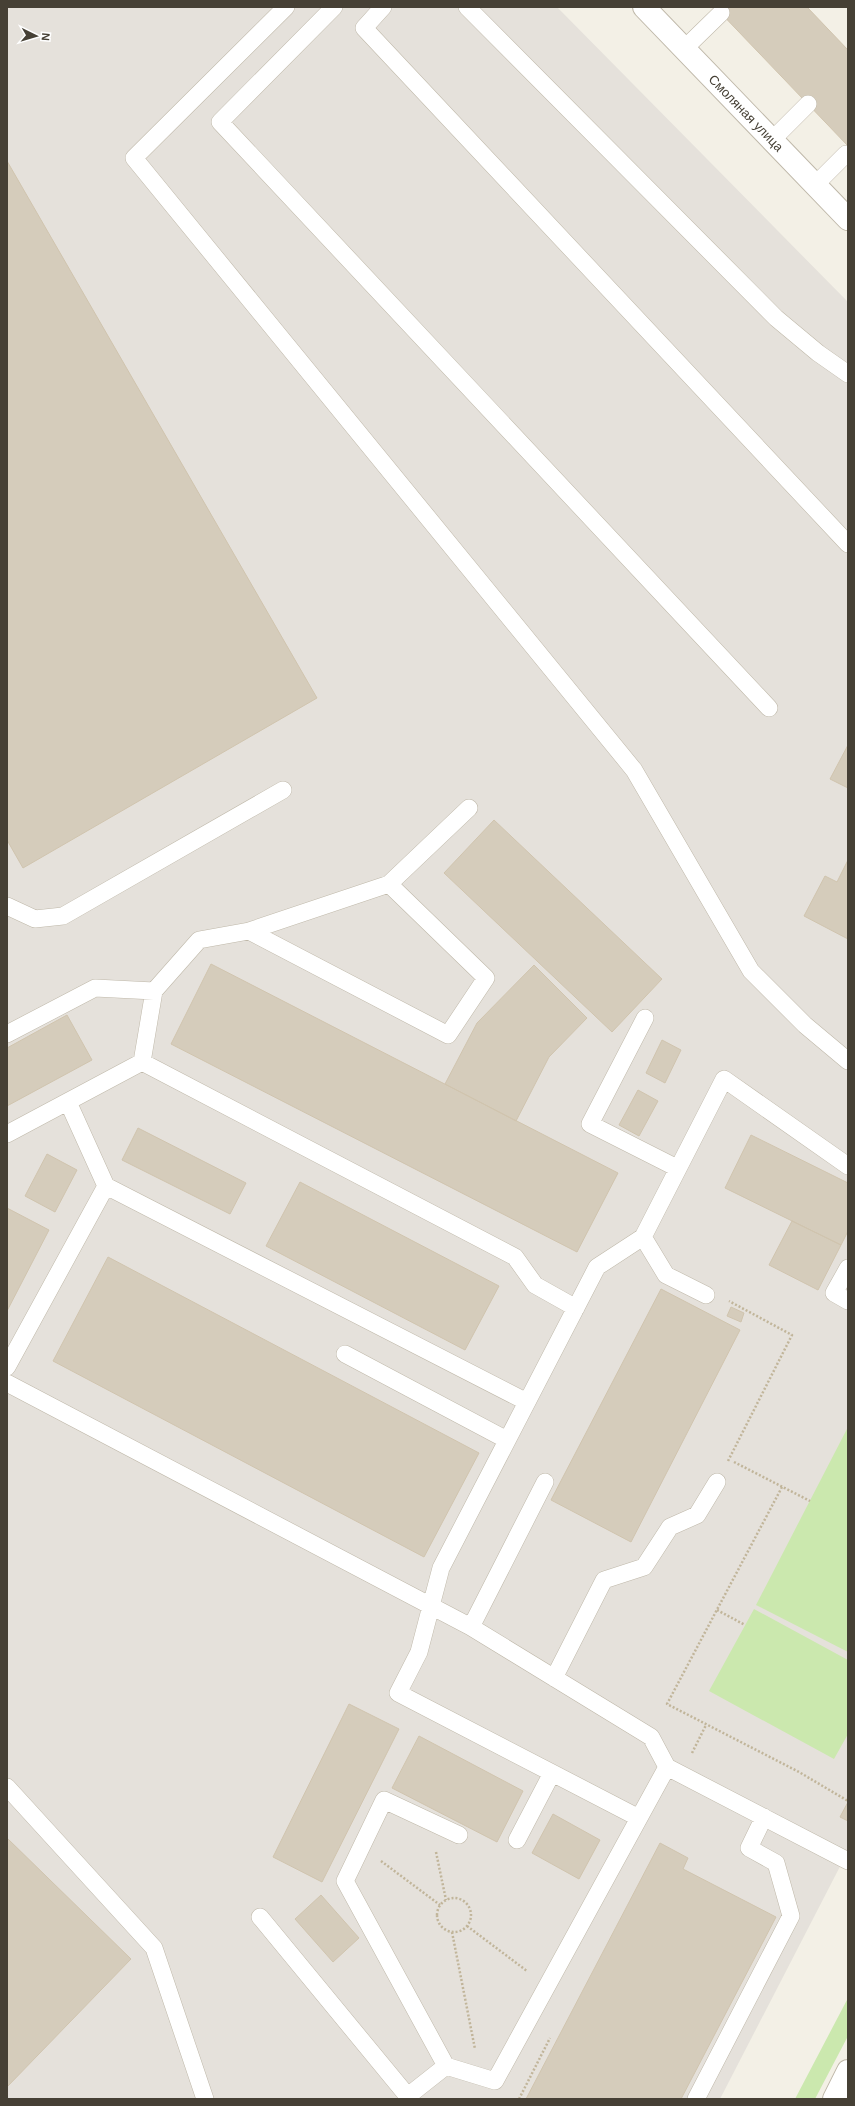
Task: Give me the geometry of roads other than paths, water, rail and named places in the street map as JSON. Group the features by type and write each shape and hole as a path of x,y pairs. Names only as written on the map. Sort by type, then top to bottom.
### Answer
{"street":[{"name":"Смоляная улица","path":"644,7 848,219"},
{"path":"834,2099 848,2071"}],"lane":[{"path":"286,7 134,158 634,770 751,971 805,1025 848,1061"},
{"path":"334,7 220,122 769,708"},
{"path":"383,7 364,28 848,544"},
{"path":"467,7 776,318 818,353 848,374"},
{"path":"684,49 721,13"},
{"path":"772,140 808,104"},
{"path":"815,185 846,154"},
{"path":"7,906 35,918 63,916 283,790"},
{"path":"142,1062 154,991 199,940 249,931 389,884 469,808"},
{"path":"249,931 448,1035 486,978 389,884"},
{"path":"7,1034 96,988 154,991"},
{"path":"645,1018 590,1124 677,1168"},
{"path":"7,1134 142,1062"},
{"path":"142,1062 516,1258 535,1285 576,1308"},
{"path":"639,1818 398,1693 418,1652 441,1568 597,1267 643,1237 677,1168 724,1079 848,1166"},
{"path":"68,1102 106,1186 527,1402"},
{"path":"7,1368 106,1186"},
{"path":"643,1237 666,1275 706,1295"},
{"path":"848,1268 834,1293 848,1301"},
{"path":"345,1354 507,1440"},
{"path":"7,1383 471,1627 651,1737 667,1767 848,1861"},
{"path":"471,1627 545,1482"},
{"path":"554,1678 604,1580 644,1567 670,1527 697,1515 717,1482"},
{"path":"459,1835 384,1800 345,1881 446,2066 495,2081 667,1767"},
{"path":"517,1840 552,1773"},
{"path":"7,1787 154,1948 205,2099"},
{"path":"696,2099 791,1916 776,1863 748,1848 764,1817"},
{"path":"260,1917 409,2098 446,2066"}]}
